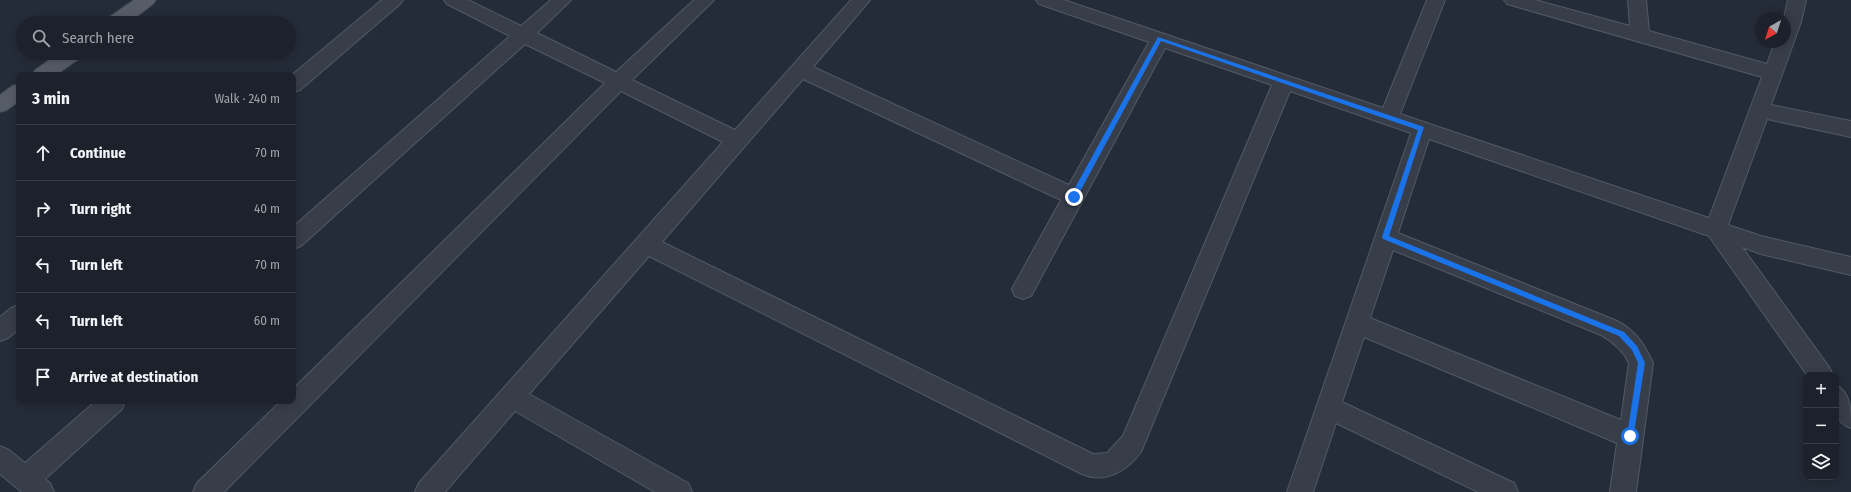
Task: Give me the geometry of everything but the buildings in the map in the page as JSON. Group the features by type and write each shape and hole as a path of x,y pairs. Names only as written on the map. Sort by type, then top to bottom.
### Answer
{"main road":[{"path":"125,16 148,0"},
{"path":"46,72 63,60"},
{"path":"0,104 16,93"}],"street":[{"path":"296,82 394,0"},
{"path":"453,0 737,140"},
{"path":"296,237 562,0"},
{"path":"296,402 618,82 705,0"},
{"path":"428,492 861,0"},
{"path":"1045,0 1761,245 1851,266"},
{"path":"1389,117 1436,0"},
{"path":"1514,0 1774,73"},
{"path":"1638,0 1640,36"},
{"path":"1716,229 1774,73 1792,22 1797,0"},
{"path":"1023,289 1160,39"},
{"path":"800,69 1074,197"},
{"path":"646,244 1091,466 1106,466 1121,458 1132,444 1284,81"},
{"path":"1760,110 1851,129"},
{"path":"1300,492 1422,129"},
{"path":"1716,229 1819,372"},
{"path":"1385,237 1621,334 1634,348 1641,363 1622,492"},
{"path":"0,331 16,318"},
{"path":"1356,323 1630,436"},
{"path":"512,397 665,489"},
{"path":"1839,400 1851,417"},
{"path":"0,458 33,486 110,404"},
{"path":"206,492 294,404"},
{"path":"1328,407 1505,492"}],"route":[{"path":"1074,197 1160,39 1422,129 1385,237 1621,334 1634,348 1641,363 1630,436"}]}
